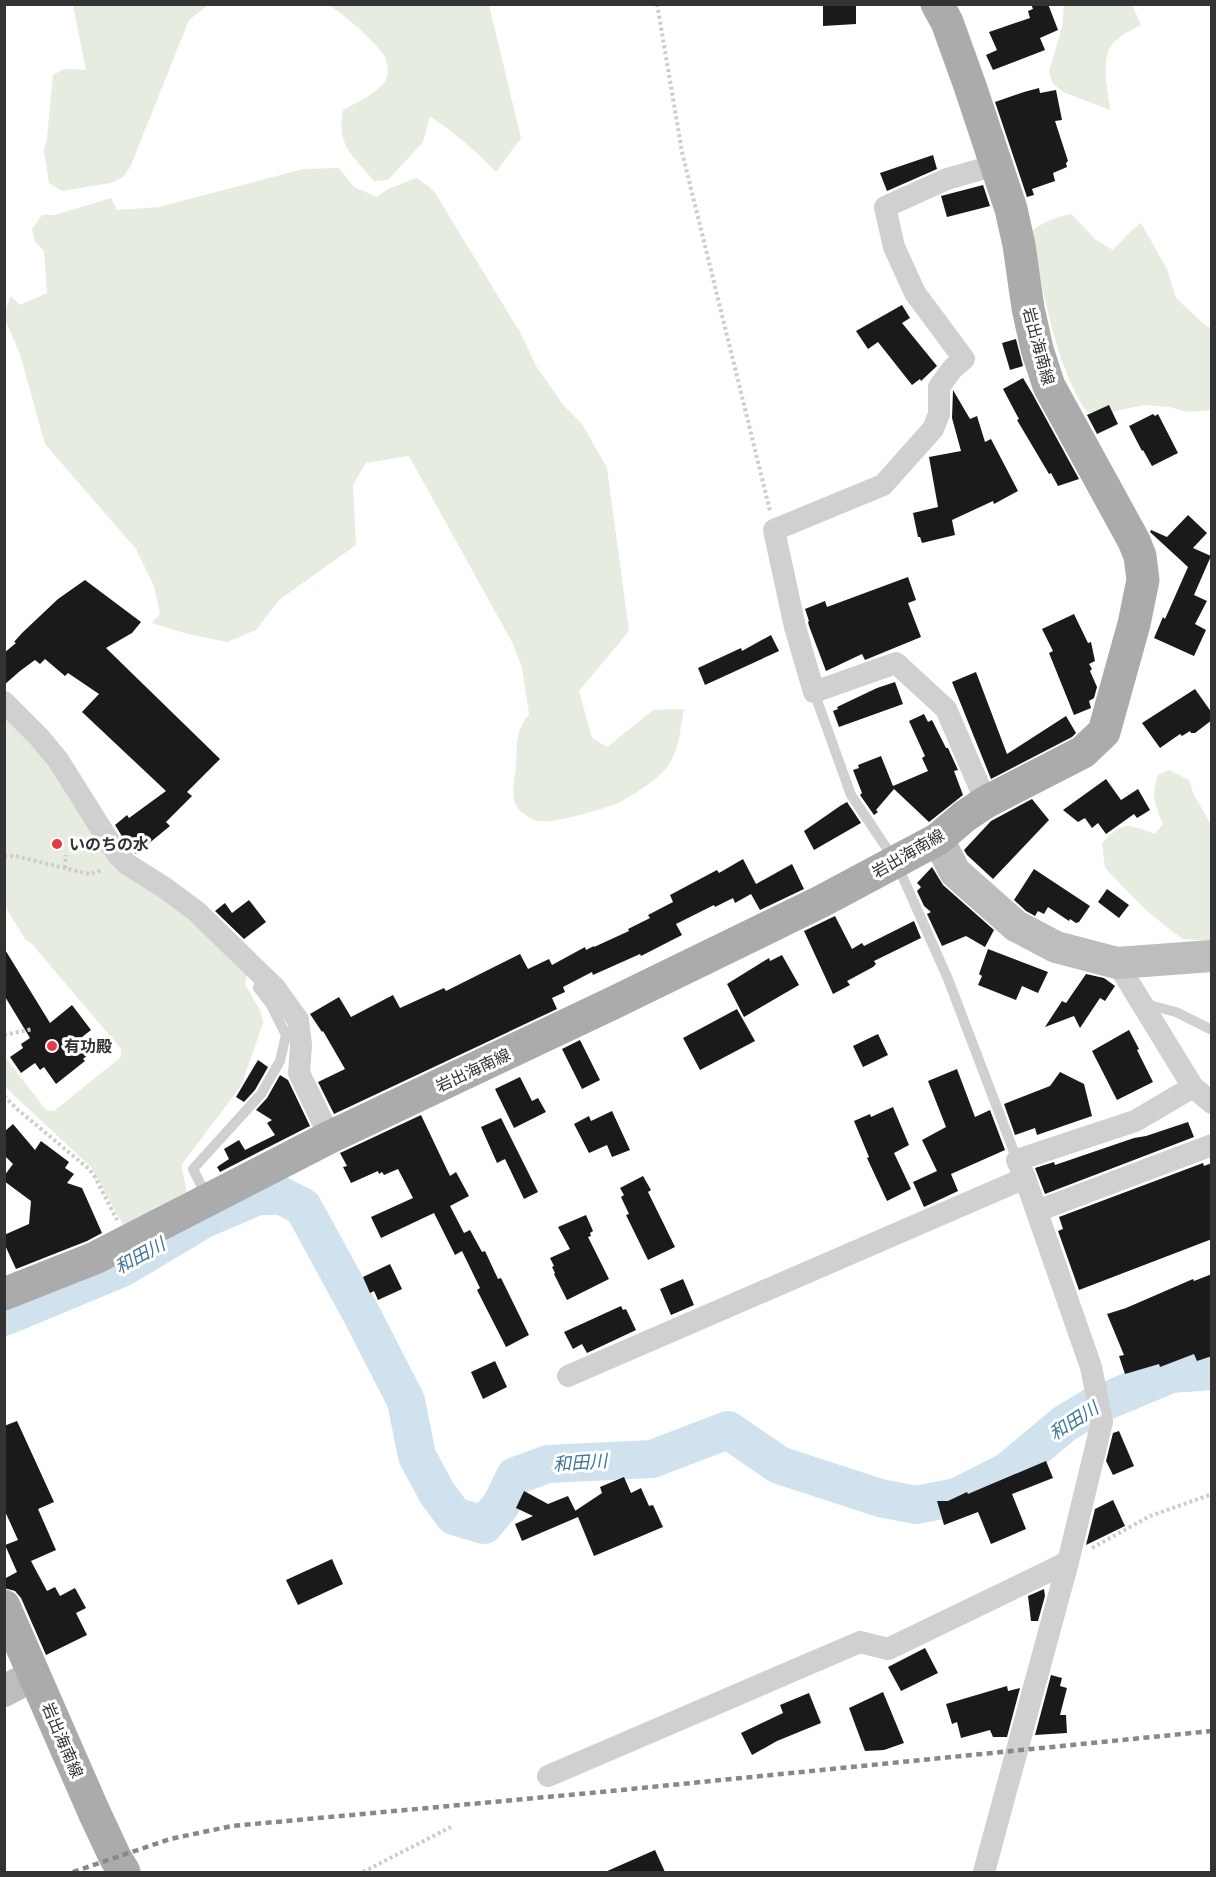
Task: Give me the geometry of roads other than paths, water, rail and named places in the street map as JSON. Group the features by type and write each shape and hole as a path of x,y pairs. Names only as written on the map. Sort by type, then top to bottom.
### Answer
{"main road":[{"name":"岩出海南線","path":"4,1294 95,1258 330,1137 822,901 938,839 986,802 1083,752 1104,732 1134,624 1143,580 1140,556 1049,386 1037,350 1011,209 947,22 937,4"},
{"name":"岩出海南線","path":"4,1606 94,1812 124,1872"}],"street":[{"path":"986,802 946,709 896,663 814,692 795,627 774,530 883,485 933,429 939,414 939,387 953,368 964,359 915,293 894,247 885,207 947,179 996,165"},
{"path":"4,702 58,760 127,864 196,911 275,988 298,1020 301,1045 299,1073 330,1137"},
{"path":"938,839 955,872 1016,926 1056,947 1117,963 1212,956"},
{"path":"1117,963 1193,1086 1212,1103"},
{"path":"568,1376 1021,1169 1135,1121 1193,1086"},
{"path":"1036,1211 1212,1145"},
{"path":"984,1872 1068,1562 1102,1422 1091,1367 1021,1169"},
{"path":"548,1776 860,1642 888,1649 1068,1562"},
{"path":"4,1690 34,1675"}],"lane":[{"path":"814,692 851,795 896,862 948,979 1021,1169"},
{"path":"208,1200 193,1169 261,1094 280,1061 286,1035 271,1005 258,988 262,975"},
{"path":"1141,1003 1176,1012 1212,1030"}],"waterway":[{"name":"和田川","path":"4,1317 122,1268 204,1219 258,1196 282,1196 303,1207 363,1317 406,1401 417,1456 437,1493 454,1516 484,1525 501,1505 515,1476 548,1464 652,1459 728,1430 779,1465 880,1498 916,1505 957,1497 1008,1471 1064,1424 1092,1407 1171,1374 1212,1371"}],"railway":[{"path":"73,1872 170,1839 232,1826 1212,1731"}],"place":[{"name":"いのちの水","path":"57,844"},
{"name":"有功殿","path":"52,1046"}]}
